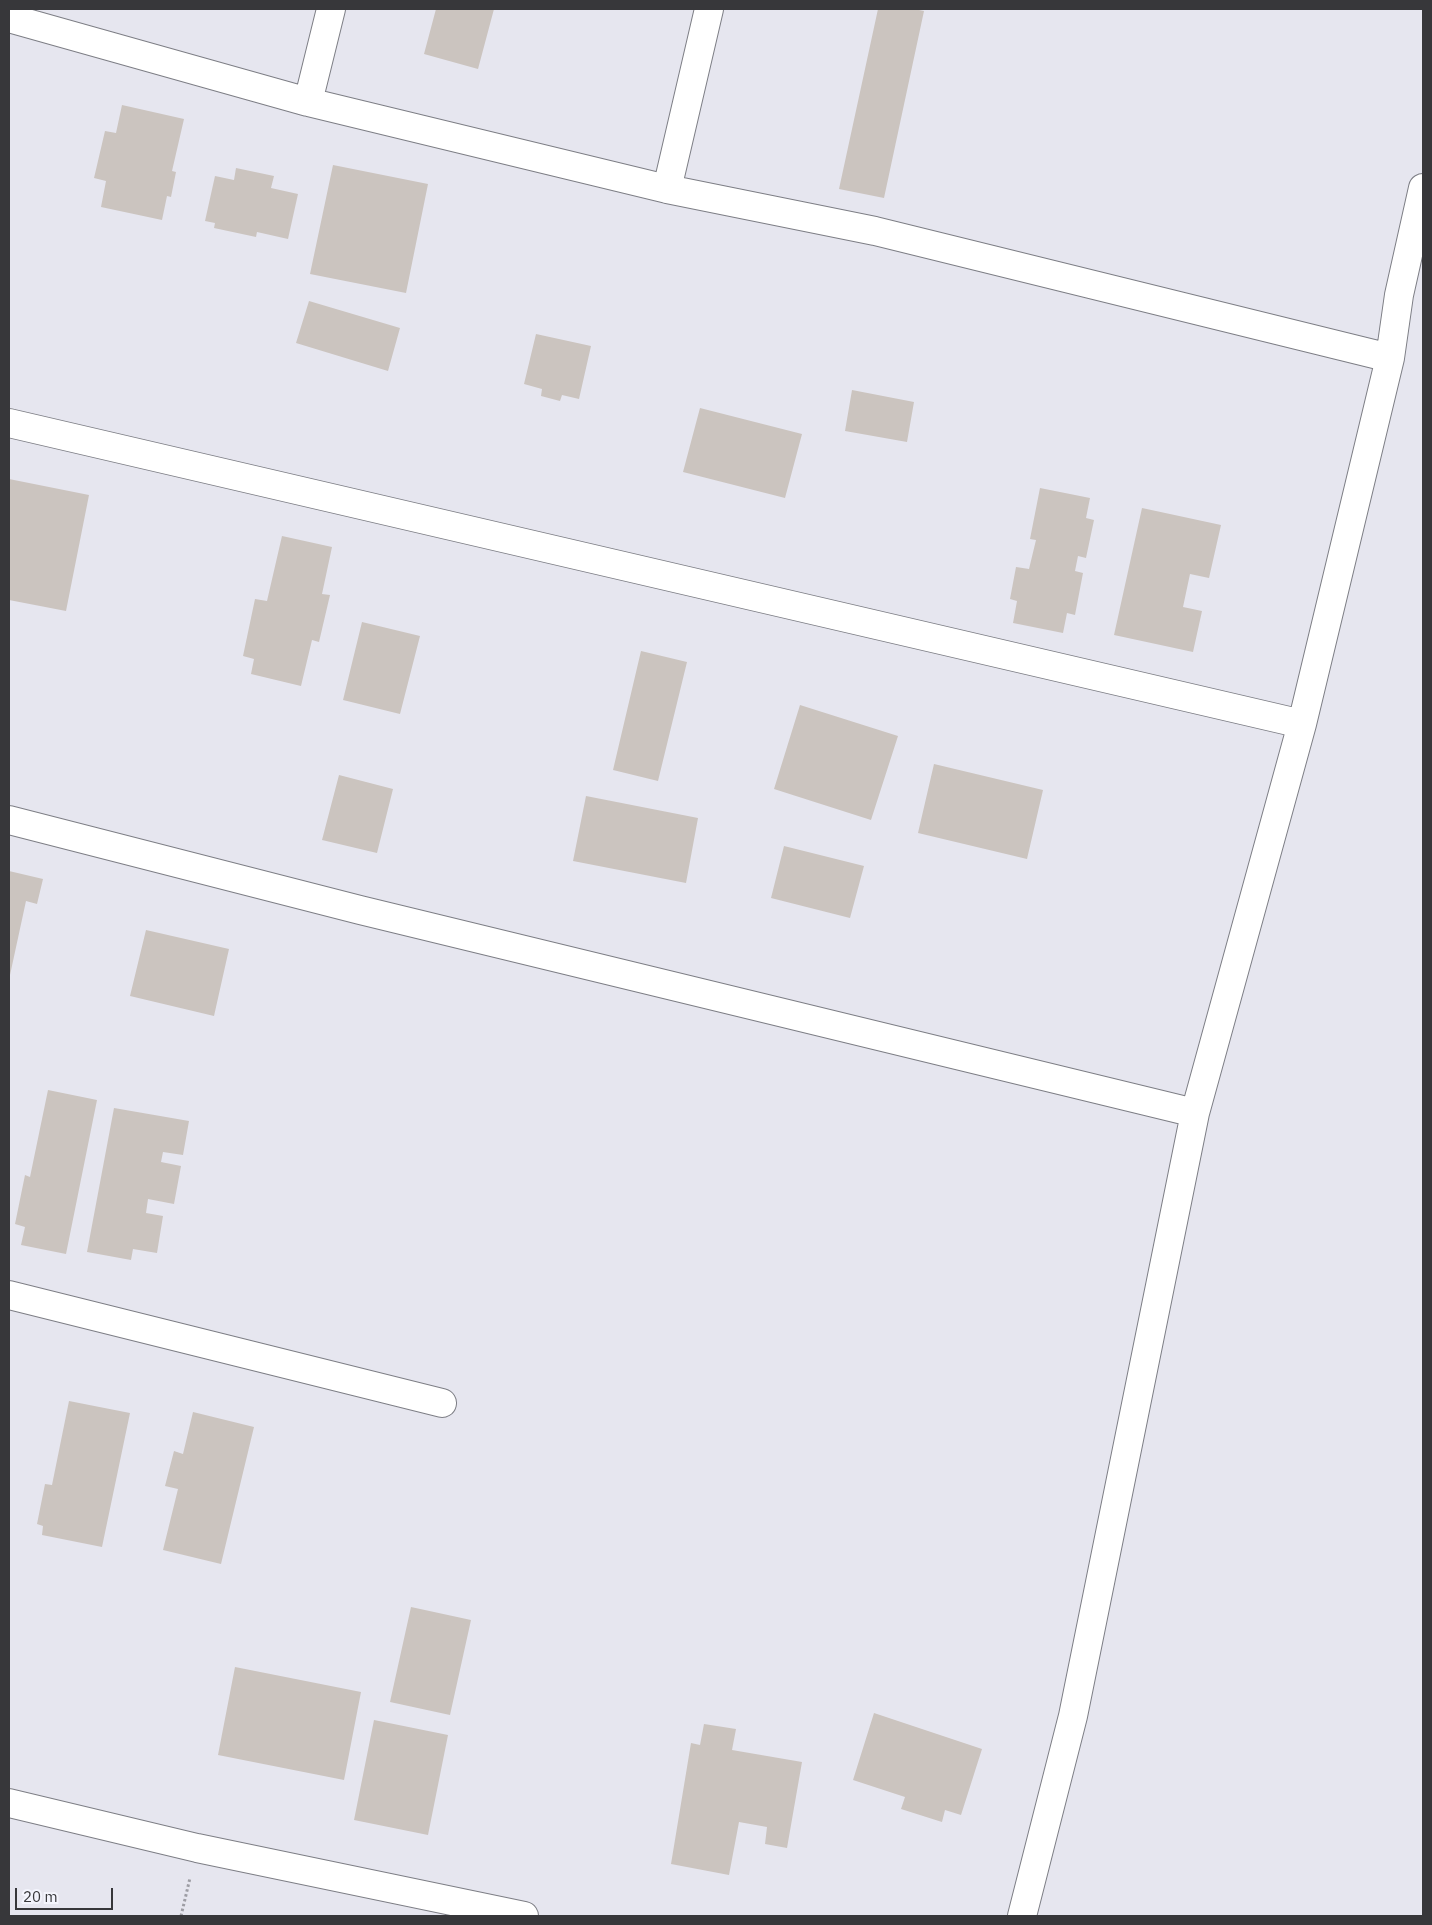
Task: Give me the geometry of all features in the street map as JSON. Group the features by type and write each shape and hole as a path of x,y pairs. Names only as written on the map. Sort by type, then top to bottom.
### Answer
{"street":[{"path":"308,102 331,9"},
{"path":"667,189 709,9"},
{"path":"9,18 308,102 667,189 875,231 1390,358"},
{"path":"1022,1916 1074,1716 1195,1114 1302,724 1390,358 1399,295 1423,188"},
{"path":"9,423 1302,724"},
{"path":"9,820 360,910 1195,1114"},
{"path":"9,1295 442,1403"},
{"path":"9,1802 197,1848 524,1916"}],"path":[{"path":"181,1916 197,1848"}],"building":[{"path":"436,9 494,9 478,69 424,54"},
{"path":"878,9 914,9 924,11 884,198 839,189"},
{"path":"122,105 184,119 172,171 176,172 171,197 167,196 162,220 101,207 106,181 94,178 105,131 116,133"},
{"path":"333,165 428,184 406,293 310,274"},
{"path":"236,168 274,176 271,188 298,194 288,239 257,232 256,237 214,228 215,223 205,221 215,176 234,180"},
{"path":"309,301 400,328 388,371 296,343"},
{"path":"536,334 591,346 579,399 562,395 560,401 541,396 542,389 524,384"},
{"path":"852,390 914,402 907,442 845,431"},
{"path":"700,408 802,434 785,498 683,472"},
{"path":"9,479 89,495 66,611 9,600"},
{"path":"1040,488 1090,498 1086,518 1094,520 1086,558 1078,556 1075,571 1083,573 1075,615 1067,613 1063,633 1013,623 1017,601 1010,599 1016,567 1029,569 1036,540 1030,539"},
{"path":"1142,508 1221,525 1209,578 1190,574 1183,607 1202,611 1193,652 1114,635"},
{"path":"282,536 332,547 322,594 330,595 319,642 312,640 301,686 251,674 254,659 243,656 255,599 267,601"},
{"path":"362,622 420,636 400,714 343,700"},
{"path":"641,651 687,662 658,781 613,770"},
{"path":"800,705 898,736 871,820 774,789"},
{"path":"934,764 1043,790 1027,859 918,833"},
{"path":"339,775 393,789 377,853 322,840"},
{"path":"586,796 698,818 686,883 573,861"},
{"path":"784,846 864,866 850,918 771,898"},
{"path":"9,871 43,879 37,904 26,901 10,975"},
{"path":"146,930 229,949 214,1016 130,996"},
{"path":"48,1090 97,1100 66,1254 21,1245 25,1227 15,1224 25,1175 30,1177"},
{"path":"114,1108 189,1121 183,1155 163,1152 161,1162 181,1166 174,1204 148,1199 146,1213 163,1216 157,1253 133,1249 131,1260 87,1252"},
{"path":"69,1401 130,1413 102,1547 42,1535 43,1526 37,1524 45,1484 52,1485"},
{"path":"193,1412 254,1427 221,1564 163,1550 178,1489 165,1486 174,1451 183,1454"},
{"path":"411,1607 471,1620 450,1715 390,1702"},
{"path":"235,1667 361,1692 344,1780 218,1755"},
{"path":"874,1713 982,1749 961,1815 945,1810 942,1822 901,1809 905,1797 853,1780"},
{"path":"374,1720 448,1735 428,1835 354,1820"},
{"path":"704,1724 736,1729 732,1750 802,1762 787,1848 765,1844 767,1827 739,1822 729,1875 671,1864 691,1743 700,1745"}]}
